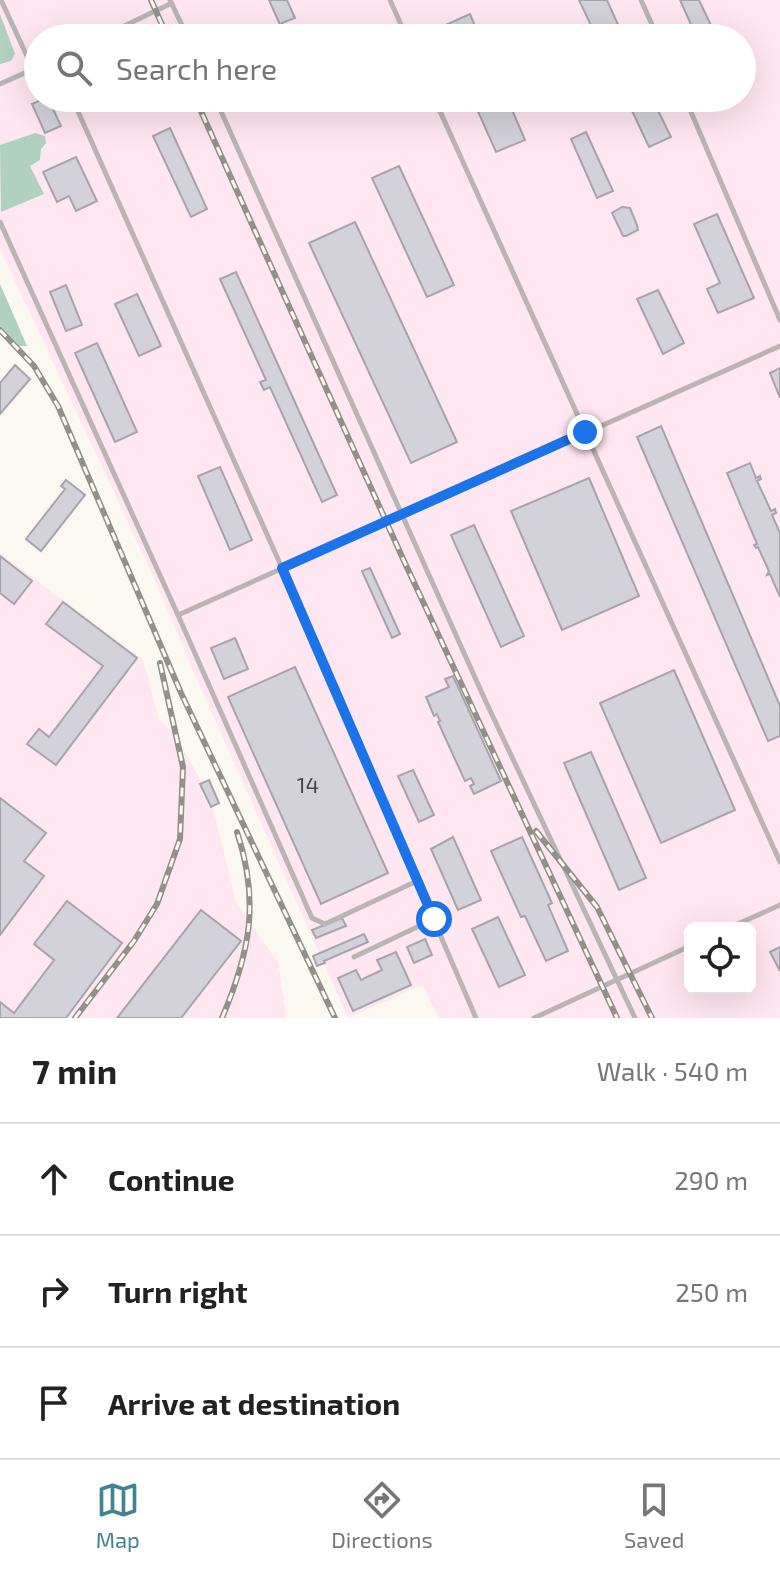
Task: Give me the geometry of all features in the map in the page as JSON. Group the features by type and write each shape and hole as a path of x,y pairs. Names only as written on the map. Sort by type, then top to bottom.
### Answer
{"lane":[{"path":"1,0 24,46"},
{"path":"390,0 401,24"},
{"path":"641,0 652,24"},
{"path":"127,24 171,2 181,24"},
{"path":"0,84 24,73"},
{"path":"78,112 282,568 476,1018"},
{"path":"221,112 486,702 635,1018"},
{"path":"440,112 780,862"},
{"path":"691,112 780,320"},
{"path":"0,222 312,918 325,924 417,881"},
{"path":"178,615 780,346"},
{"path":"742,922 780,905"},
{"path":"354,957 434,919"},
{"path":"534,1018 684,949"}],"shaded area":[{"path":"0,0 780,0 780,1018 439,1018 422,985 348,1018 152,573 0,249"},
{"path":"0,553 143,660 159,719 177,737 211,800 236,902 278,963 285,1018 0,1018"}],"green space":[{"path":"0,14 15,54 11,61 0,64"},
{"path":"35,133 45,136 46,143 41,149 40,160 30,166 44,194 1,212 0,145"},
{"path":"0,284 27,346 19,346 0,326"}],"building":[{"path":"269,0 287,0 295,18 280,24"},
{"path":"579,0 607,0 618,24 590,24"},
{"path":"680,0 699,0 710,24 691,24"},
{"path":"470,14 474,24 448,24"},
{"path":"36,112 54,112 61,126 45,133"},
{"path":"478,112 513,112 525,140 496,152"},
{"path":"633,112 659,112 671,137 649,147"},
{"path":"170,128 207,209 191,217 153,136"},
{"path":"586,132 613,191 597,198 571,139"},
{"path":"76,157 97,201 76,211 69,196 57,202 43,172"},
{"path":"399,166 454,285 427,297 372,178"},
{"path":"622,207 630,208 638,230 626,236 623,236 612,213"},
{"path":"717,214 754,298 718,313 707,289 720,283 694,224"},
{"path":"355,222 457,442 411,463 309,243"},
{"path":"236,272 337,495 322,502 270,387 264,390 260,382 266,380 220,279"},
{"path":"66,285 82,325 66,331 50,292"},
{"path":"658,290 684,343 663,354 637,299"},
{"path":"137,294 161,346 139,356 115,304"},
{"path":"97,343 137,432 115,442 75,353"},
{"path":"15,365 30,379 0,414 0,383"},
{"path":"780,368 780,398 770,373"},
{"path":"661,426 780,706 780,736 768,741 637,437"},
{"path":"750,463 756,478 760,476 761,479 757,481 771,511 775,509 776,513 772,515 780,533 780,597 770,574 767,575 769,571 758,547 754,545 757,544 727,473"},
{"path":"220,467 252,540 230,550 198,476"},
{"path":"589,478 639,596 562,630 511,511"},
{"path":"66,480 85,495 41,551 26,539 65,489 61,486"},
{"path":"474,525 524,636 501,647 451,535"},
{"path":"0,556 32,581 14,604 0,593"},
{"path":"370,568 400,634 392,638 362,571"},
{"path":"63,602 137,658 56,765 27,744 39,729 49,737 103,666 46,624"},
{"path":"235,638 248,669 224,679 211,648"},
{"path":"295,667 388,873 321,904 228,697"},
{"path":"674,670 735,810 661,843 600,703"},
{"path":"453,676 501,781 474,794 470,786 474,784 471,778 465,781 437,714 434,716 426,697 449,687 445,679"},
{"path":"591,752 646,878 619,890 564,763"},
{"path":"413,770 434,815 419,822 398,776"},
{"path":"209,780 219,803 211,807 200,784"},
{"path":"0,798 46,833 24,861 44,876 0,935"},
{"path":"453,837 481,900 458,910 431,849"},
{"path":"522,837 552,903 548,905 568,951 546,961 525,916 521,917 491,851"},
{"path":"67,901 122,943 66,1018 0,1018 0,1002 14,1013 54,960 34,944"},
{"path":"201,910 241,941 181,1018 117,1018"},
{"path":"498,917 525,975 499,987 472,929"},
{"path":"342,918 346,926 316,938 312,930"},
{"path":"364,934 368,942 317,966 313,956"},
{"path":"425,939 432,955 414,963 407,947"},
{"path":"780,947 780,971 770,952"},
{"path":"396,952 411,985 353,1011 338,978 356,970 361,980 382,970 377,960"}],"railway":[{"path":"151,0 162,24"},
{"path":"201,112 404,561 617,1018"},
{"path":"0,330 34,366 58,406 181,693 335,1018"},
{"path":"75,1018 134,941 157,904 180,839 183,767 160,663"},
{"path":"536,831 597,907 652,1018"},
{"path":"222,1018 239,971 249,926 248,881 237,832"}],"route":[{"path":"434,919 282,568 585,432"}]}
